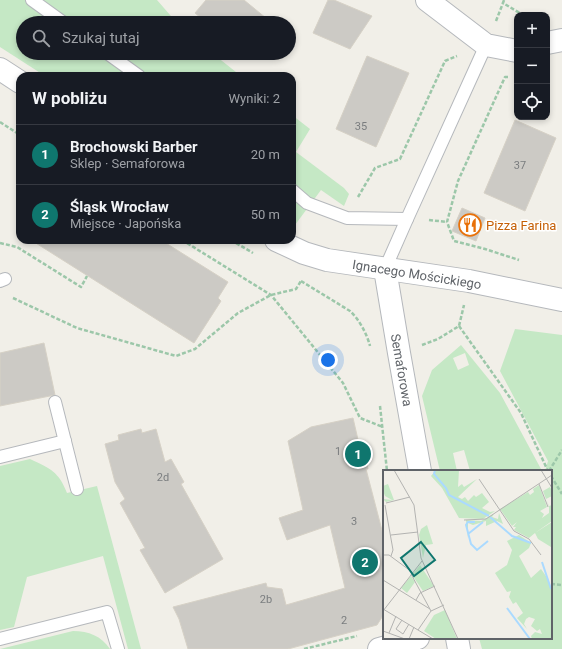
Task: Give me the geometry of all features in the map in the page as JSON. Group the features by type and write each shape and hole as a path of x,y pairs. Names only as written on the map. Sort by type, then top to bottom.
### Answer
{"street":[{"path":"427,0 486,45 514,51"},
{"path":"550,43 562,40"},
{"path":"0,69 16,79"},
{"name":"Ignacego Mościckiego","path":"285,244 304,253 327,260 469,281 562,300"},
{"name":"Semaforowa","path":"386,269 420,470"},
{"path":"379,649 414,639"},
{"path":"457,639 459,649"}],"lane":[{"path":"32,0 54,16"},
{"path":"386,269 407,219 486,45"},
{"path":"117,60 133,72"},
{"path":"296,193 307,203 347,218 407,219"},
{"path":"55,402 77,489"},
{"path":"0,457 65,441"},
{"path":"0,639 107,612 118,649"}],"path":[{"path":"500,11 503,2 518,12"},
{"path":"347,218 375,168 400,159 445,61 486,45"},
{"path":"511,76 505,78 458,181 447,222 454,241 486,249 519,260"},
{"path":"0,122 16,132"},
{"path":"0,243 17,247 81,287 87,276"},
{"path":"188,244 271,295 343,383 360,418 383,427"},
{"path":"239,244 257,255"},
{"path":"295,277 355,315 369,341 370,347"},
{"path":"12,298 77,328 176,356 195,349 238,313 271,295 296,289 301,281"},
{"path":"464,305 460,326 521,413 548,470"},
{"path":"419,346 438,339 460,326"},
{"path":"382,414 387,470"},
{"path":"549,470 562,450"},
{"path":"552,478 562,494"},
{"path":"552,584 562,585"},
{"path":"304,649 363,634"}],"green space":[{"path":"0,0 157,0 171,16 16,16 16,57 0,47"},
{"path":"20,60 221,60 236,72 39,72"},
{"path":"296,118 310,129 296,152"},
{"path":"296,152 344,188 349,194 344,206 321,190 296,224"},
{"path":"515,329 562,335 562,649 482,649 479,639 552,639 552,470 545,470 548,461 500,371"},
{"path":"461,345 500,393 541,470 470,470 464,450 453,453 457,470 440,470 422,396 432,370","holes":["465,353 469,365 458,370 453,358"]},
{"path":"30,459 43,465 57,475 67,493 97,486 141,649 128,649 103,556 27,577 14,627 0,630 0,466"},
{"path":"73,631 94,635 103,641 110,649 0,649"}],"building":[{"path":"206,0 244,0 263,16 199,16 195,13"},
{"path":"328,0 334,0 372,16 350,49 313,33"},
{"path":"367,56 409,73 376,147 336,129"},
{"path":"515,120 556,138 525,211 484,193"},
{"path":"462,208 485,218 476,241 452,231"},
{"path":"37,244 167,244 228,282 218,298 221,301 194,343"},
{"path":"44,343 55,395 0,406 0,353"},
{"path":"353,418 359,444 363,443 368,469 366,469 383,534 383,616 377,625 288,649 188,649 179,619 173,607 266,583 267,587 282,589 286,605 345,588 330,525 287,540 279,518 303,510 288,441 311,427"},
{"path":"141,429 142,433 156,429 165,462 171,459 184,482 181,484 223,559 165,593 140,550 145,548 120,503 125,499 115,482 105,444 119,440 118,435"}],"place":[{"name":"Pizza Farina","path":"470,225"},
{"name":"Brochowski Barber","path":"358,454"},
{"name":"Śląsk Wrocław","path":"365,562"}]}
